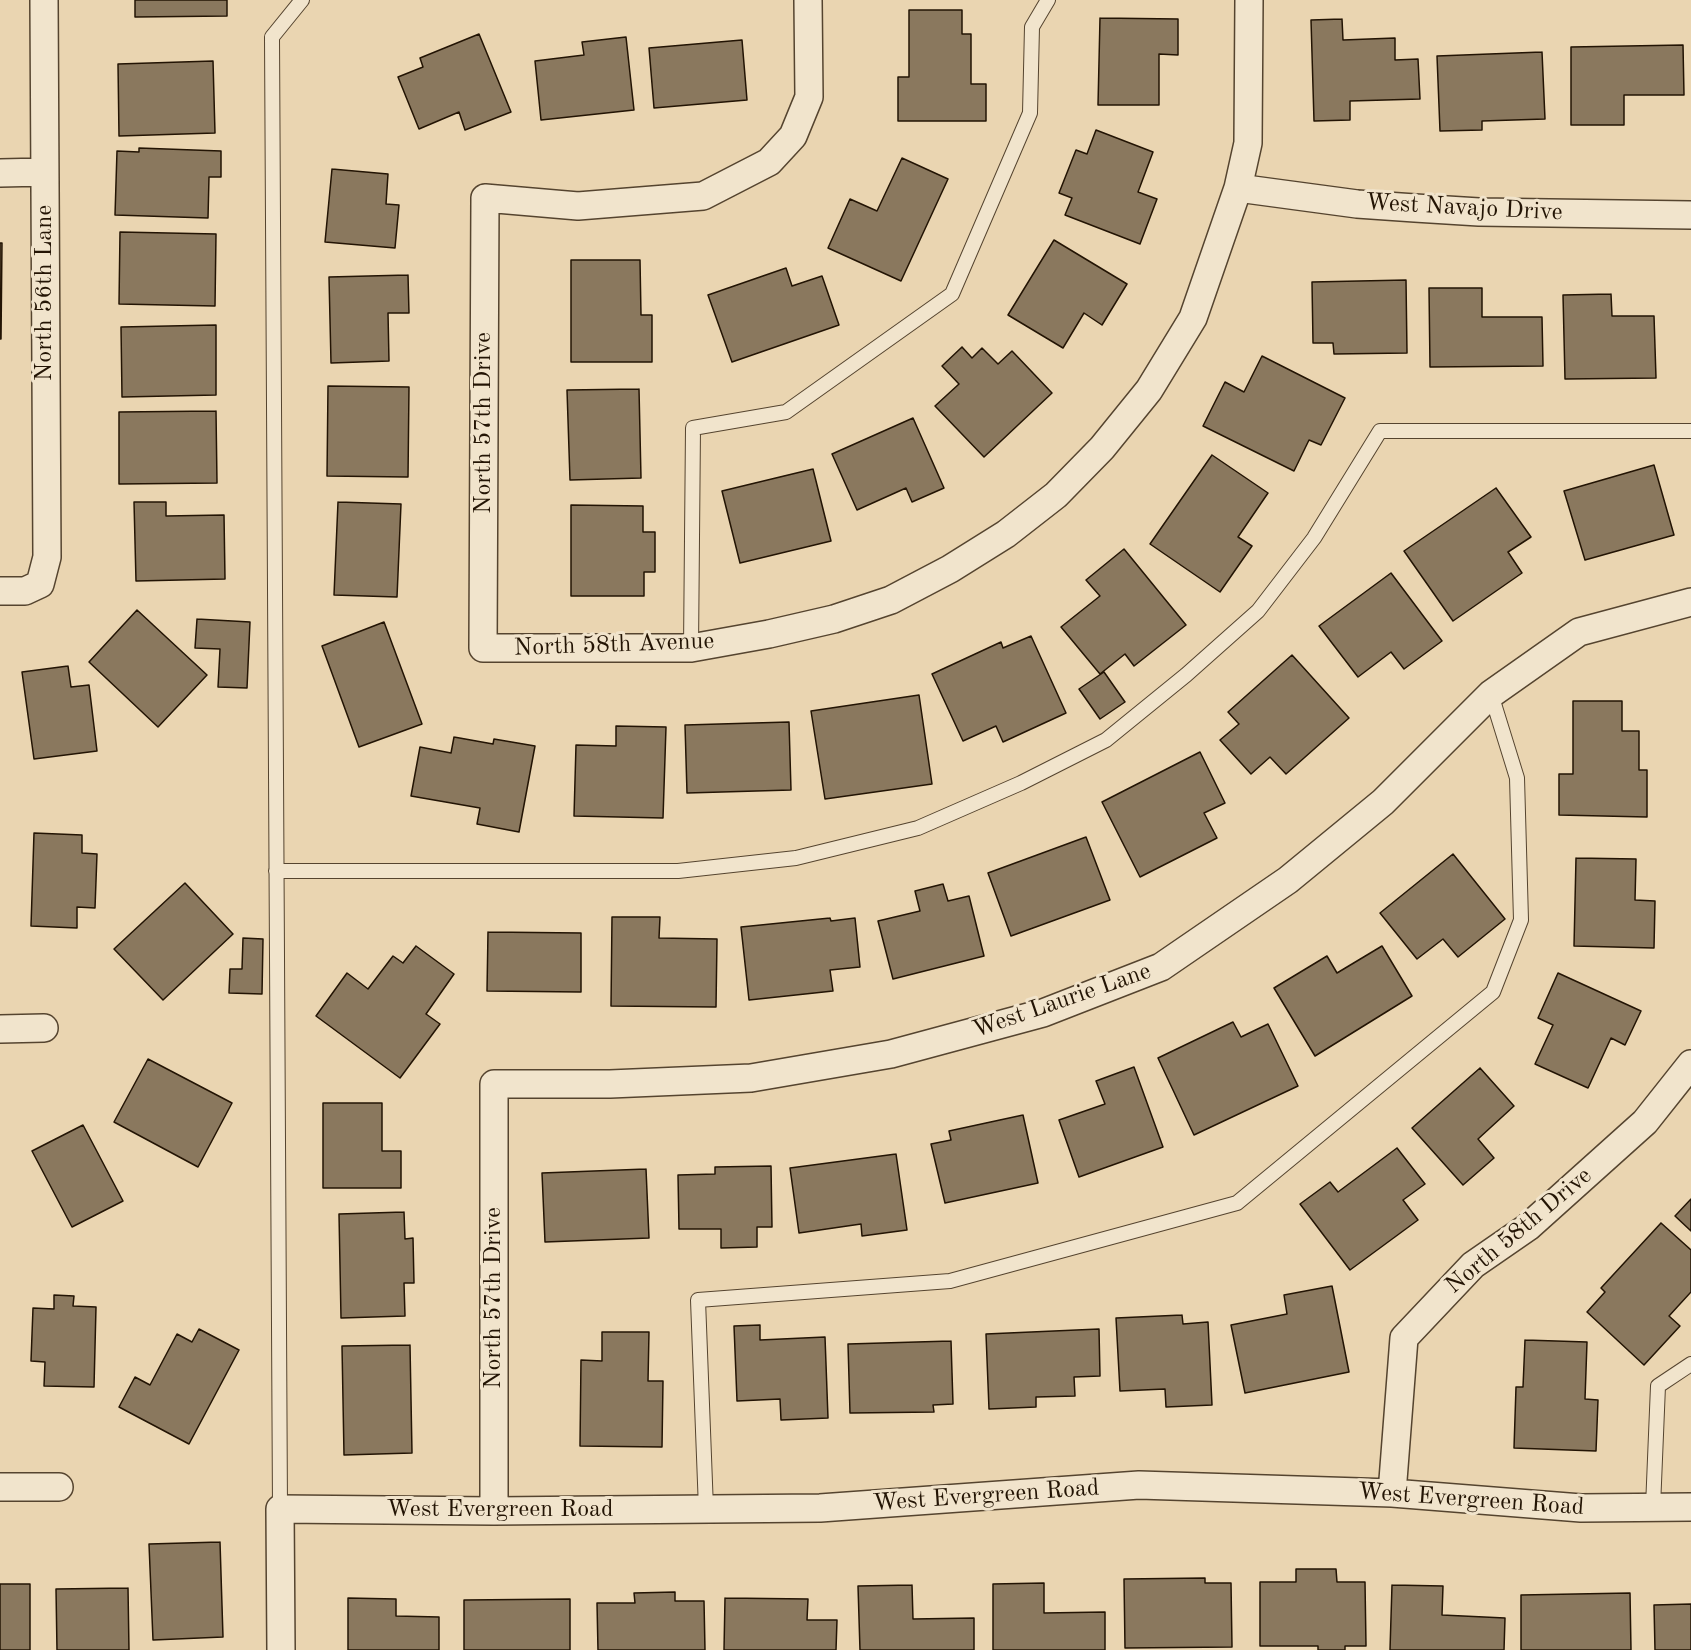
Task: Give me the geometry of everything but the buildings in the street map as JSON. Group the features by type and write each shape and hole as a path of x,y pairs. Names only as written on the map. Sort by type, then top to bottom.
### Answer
{"street":[{"name":"North 56th Lane","path":"0,591 25,591 40,584 47,557 44,0"},
{"name":"North 57th Drive","path":"483,648 485,198 578,207 703,196 769,162 793,136 809,97 808,0"},
{"name":"North 58th Avenue","path":"483,648 691,648 834,619 891,600 1006,534 1056,495 1102,448 1149,390 1186,328 1217,254 1238,188 1248,134 1249,0"},
{"path":"0,173 44,172"},
{"name":"West Navajo Drive","path":"1238,188 1357,204 1426,209 1691,215"},
{"name":"West Laurie Lane","path":"494,1084 610,1084 751,1078 880,1056 1043,1013 1161,967 1288,880 1383,802 1491,694 1579,632 1691,602"},
{"path":"0,1029 44,1028"},
{"name":"North 58th Drive","path":"1392,1493 1404,1338 1473,1264 1528,1227 1645,1122 1691,1064"},
{"name":"North 57th Drive","path":"494,1084 494,1511"},
{"name":"West Evergreen Road","path":"280,1509 494,1511 820,1508 1138,1485 1392,1493 1581,1508 1691,1507"},
{"path":"0,1487 59,1487"},
{"path":"280,1509 281,1650"}],"lane":[{"path":"280,1509 282,1456 276,871 272,37 302,0"},
{"path":"691,648 693,428 786,412 952,294 1030,113 1032,27 1048,0"},
{"path":"276,871 678,871 796,858 918,828 1021,783 1106,740 1186,675 1258,611 1314,538 1380,431 1691,431"},
{"path":"706,1509 698,1300 950,1281 1237,1203 1493,992 1521,920 1517,778 1491,694"},
{"path":"1653,1507 1658,1386 1691,1364"}]}
